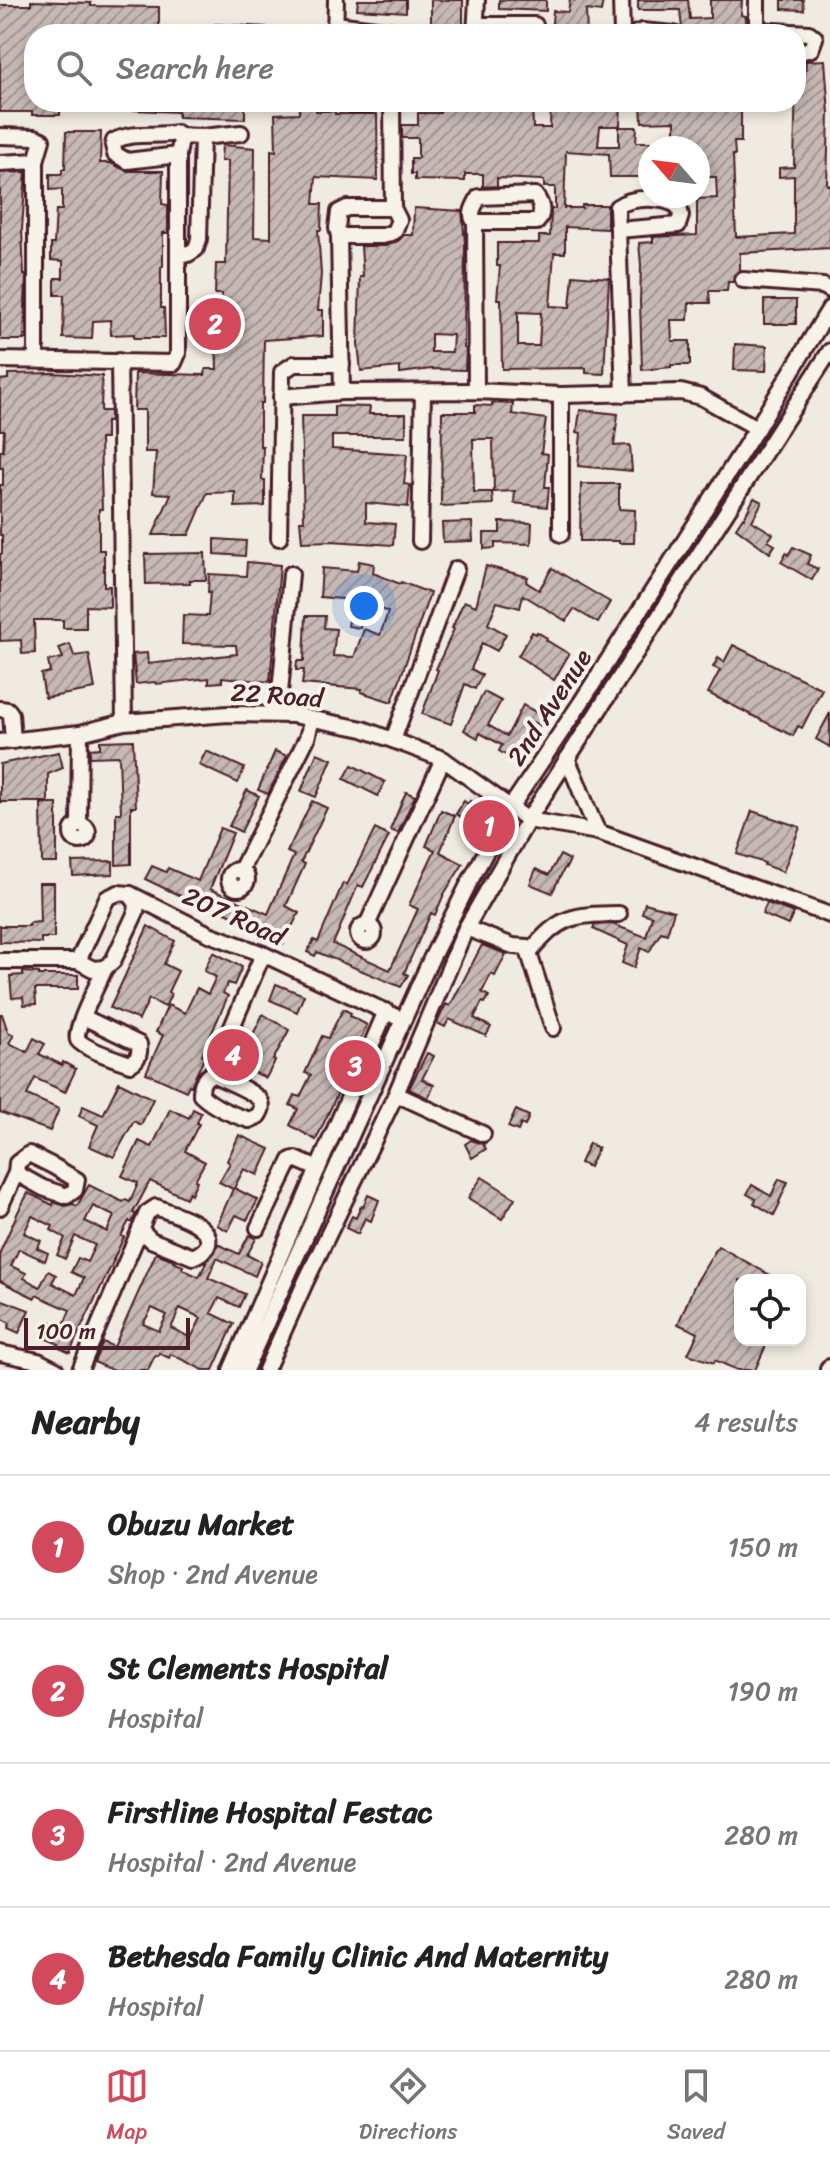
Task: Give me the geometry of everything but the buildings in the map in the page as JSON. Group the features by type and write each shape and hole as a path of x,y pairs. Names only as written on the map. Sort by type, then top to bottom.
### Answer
{"street":[{"path":"336,0 336,24"},
{"path":"476,24 477,0"},
{"path":"621,0 622,24"},
{"path":"757,0 757,24"},
{"path":"806,33 815,38 811,49 806,50"},
{"path":"339,236 383,236 394,232 399,220 393,208 392,112"},
{"path":"178,155 127,161 115,154 113,145 119,138 131,135 176,133 179,136 202,137 241,133"},
{"path":"0,136 42,140 36,161 36,360"},
{"path":"0,360 171,364 177,360 179,136"},
{"path":"179,252 188,254 196,249 199,239 202,137"},
{"path":"0,163 36,161"},
{"path":"342,392 339,212 347,208 393,208"},
{"path":"475,222 476,391"},
{"path":"618,230 624,394"},
{"path":"743,280 823,286 830,290"},
{"name":"2nd Avenue","path":"245,1370 403,1020 510,808 757,428 830,308"},
{"name":"2nd Avenue","path":"266,1370 396,1094 466,928 528,820 830,351"},
{"path":"119,361 124,722"},
{"path":"279,538 282,372 294,364 342,364"},
{"path":"281,397 342,392 476,391 561,395 681,392 701,397 757,428"},
{"path":"420,541 423,392"},
{"path":"561,395 561,534"},
{"path":"393,740 456,569"},
{"path":"278,714 291,574"},
{"path":"0,709 8,710 11,714 7,742"},
{"name":"22 Road","path":"7,742 80,733 124,722 228,714 293,715 363,729 443,759 528,820"},
{"path":"241,870 307,738 312,719"},
{"path":"79,825 80,733"},
{"path":"367,925 443,759"},
{"path":"567,759 586,810 598,832"},
{"path":"528,820 598,832 830,915"},
{"path":"78,961 107,898 118,893 130,894 137,904 136,912 113,961 105,968 83,1017"},
{"name":"207 Road","path":"130,894 209,934 263,954 403,1020"},
{"path":"530,952 553,926 567,920 587,914 619,914"},
{"path":"466,928 513,946 527,947 553,1028"},
{"path":"212,1074 263,954"},
{"path":"0,961 78,961 93,969 105,968"},
{"path":"231,1370 386,1011"},
{"path":"396,1094 483,1134"},
{"path":"258,1228 291,1160 318,1169"},
{"path":"0,1207 16,1173"},
{"path":"80,1370 140,1229 147,1213 156,1207 198,1224 204,1229 207,1247 193,1257 151,1240 140,1229"},
{"path":"0,1353 38,1361 56,1370"}],"place":[{"name":"St Clements Hospital","path":"215,324"},
{"name":"Obuzu Market","path":"489,826"},
{"name":"Bethesda Family Clinic And Maternity","path":"233,1055"},
{"name":"Firstline Hospital Festac","path":"355,1066"}]}
